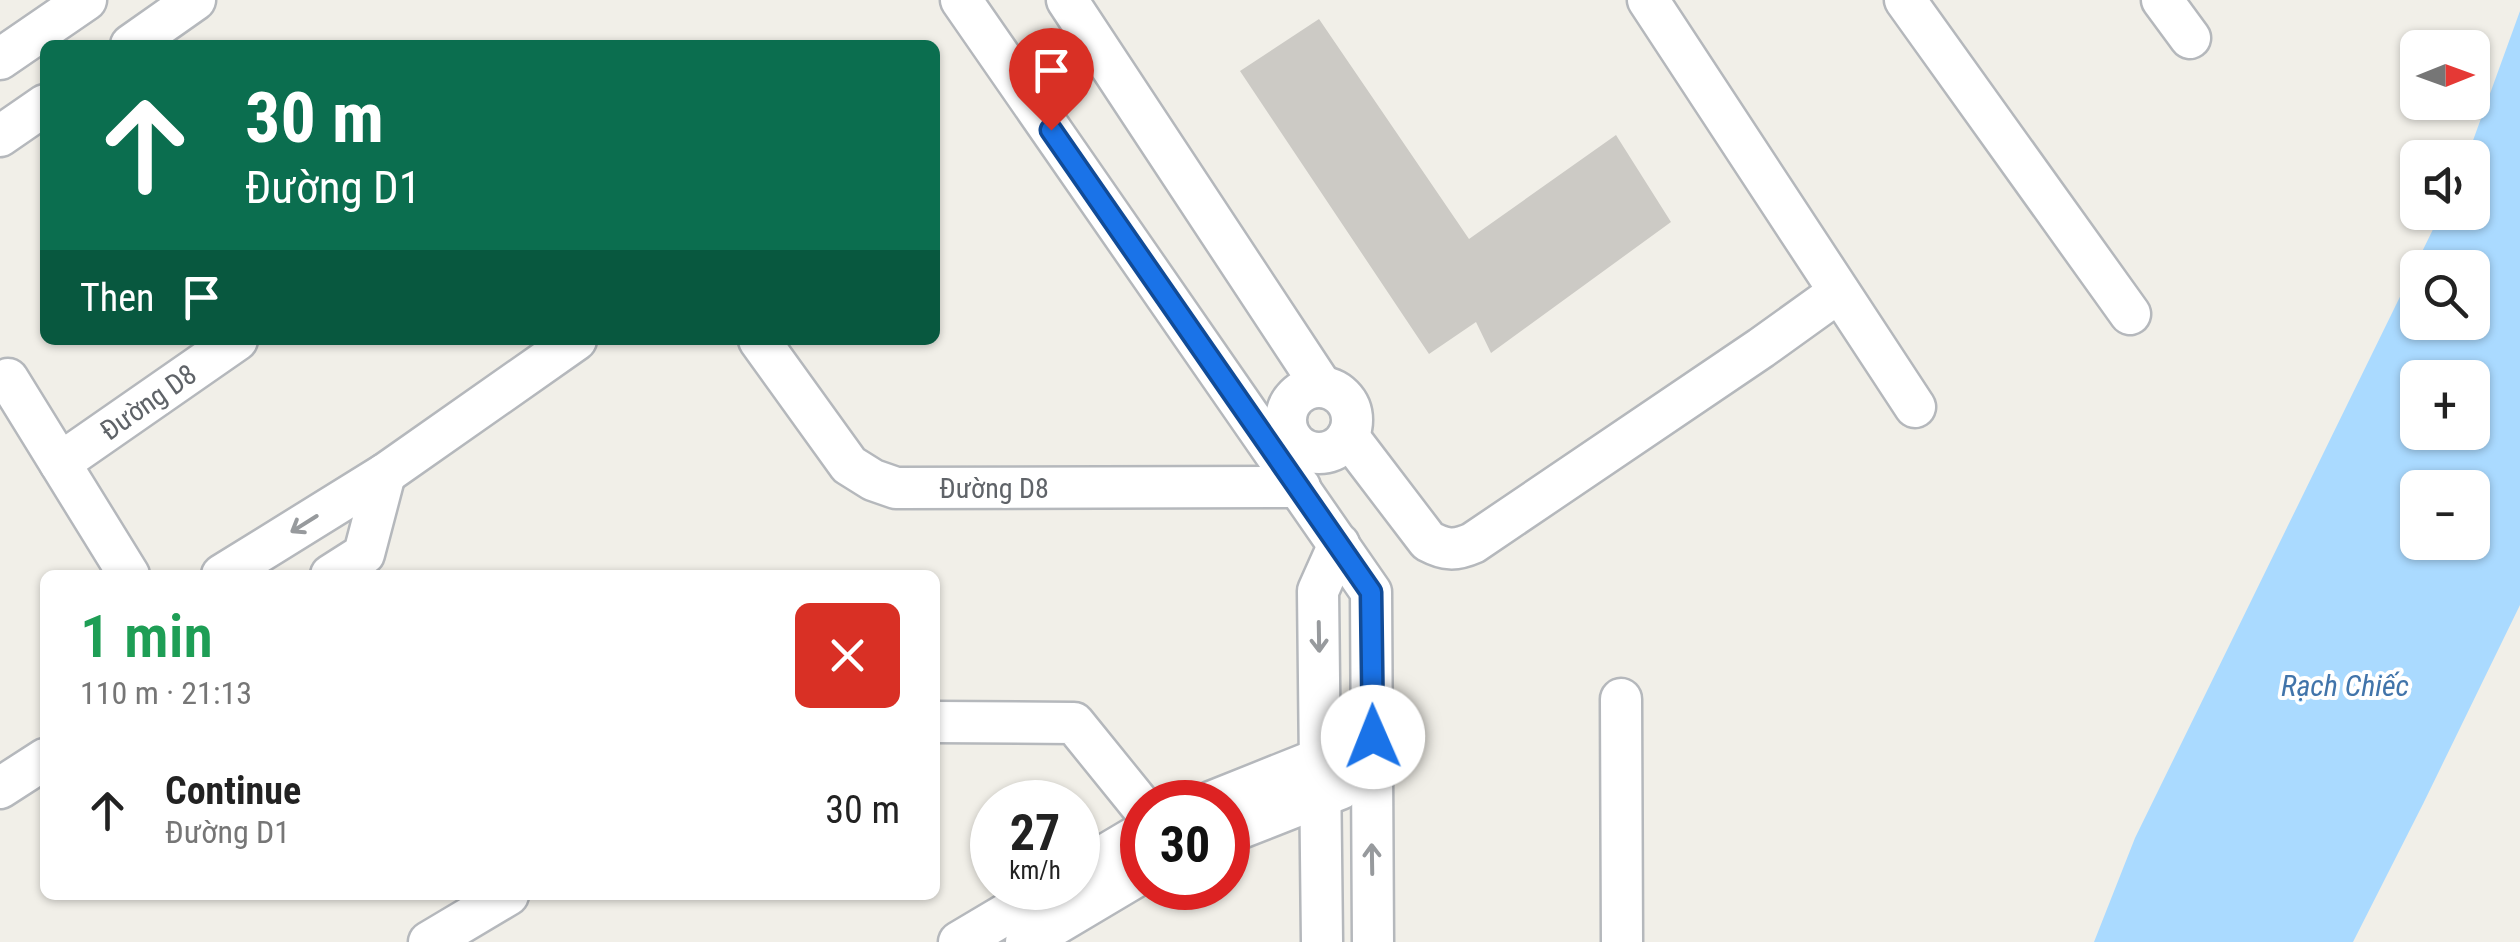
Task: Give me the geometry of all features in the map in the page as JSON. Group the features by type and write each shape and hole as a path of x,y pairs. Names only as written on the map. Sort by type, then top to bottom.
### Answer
{"street":[{"path":"0,59 86,0"},
{"path":"144,30 196,0"},
{"path":"961,0 1284,447 1300,487 1371,592 1374,942"},
{"path":"1066,0 1322,387"},
{"path":"1648,0 1915,407"},
{"path":"1905,0 2130,314"},
{"path":"2162,0 2190,38"},
{"path":"0,136 40,108"},
{"path":"1348,436 1428,541 1458,550 1761,348 1838,292"},
{"name":"Đường D8","path":"60,464 230,345"},
{"path":"230,570 385,474 569,345"},
{"name":"Đường D8","path":"763,345 849,465 896,488 1300,487"},
{"path":"8,379 127,570"},
{"path":"1322,387 1333,390 1348,404 1352,426 1348,436 1332,450 1311,453 1284,447 1286,420 1293,400 1311,388 1322,387"},
{"path":"339,570 364,554 385,474"},
{"path":"1322,942 1318,592 1339,544"},
{"path":"1621,699 1622,942"},
{"path":"940,722 1074,723 1120,780"},
{"path":"1250,820 1320,778 1373,737"},
{"path":"0,788 40,761"},
{"path":"1250,793 1320,778 1372,777"},
{"path":"1026,942 1120,886"},
{"path":"429,942 500,900"},
{"path":"959,942 1013,910"}],"water":[{"name":"Rạch Chiếc","path":"2520,11 2520,605 2353,942 2094,942 2135,838 2400,297 2400,340 2490,340 2490,250 2423,250 2433,230 2490,230 2490,140 2473,140 2480,120 2490,120 2490,94"}],"building":[{"path":"1319,19 1469,239 1616,135 1671,222 1491,353 1476,322 1429,354 1240,71"}],"route":[{"path":"1051,130 1371,592 1373,737"}]}
